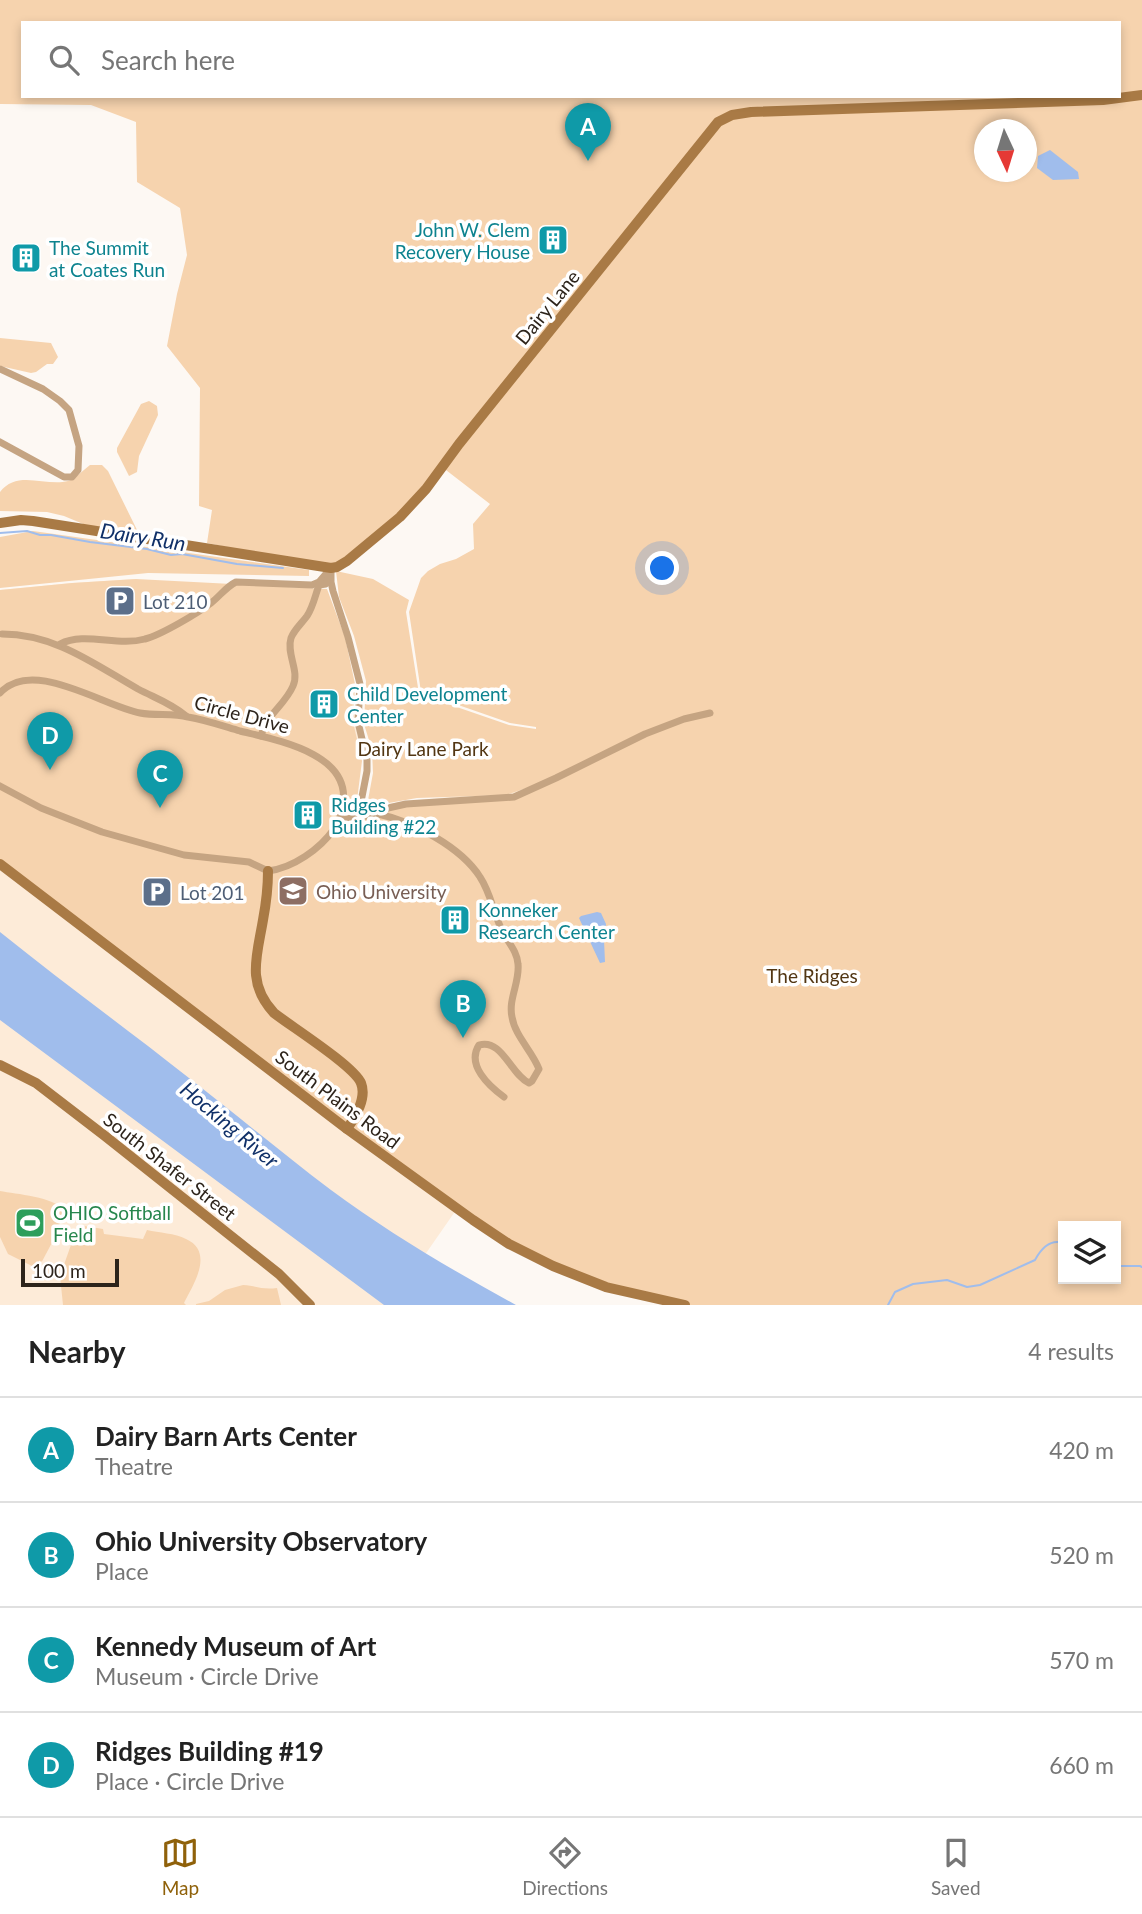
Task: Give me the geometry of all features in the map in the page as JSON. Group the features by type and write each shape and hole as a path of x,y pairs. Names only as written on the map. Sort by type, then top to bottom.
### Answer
{"street":[{"name":"Dairy Lane","path":"1121,98 1142,95"},
{"name":"Dairy Lane","path":"331,568 340,566 361,550 414,503 706,135 726,117 751,112 1069,102 1119,98"},
{"path":"0,369 43,389 69,410 79,446 78,470 72,477 64,477 0,442"},
{"path":"0,523 33,521 331,568"},
{"path":"60,644 71,638 118,641 150,638 197,613 236,582 312,585 319,582 331,568"},
{"path":"261,736 265,724 292,689 295,675 291,639 307,617 319,586 326,584 331,568"},
{"path":"331,568 331,585 360,684 358,722 367,760 358,817"},
{"path":"2,634 27,636 60,644 141,691 173,705 187,716"},
{"name":"Circle Drive","path":"0,693 13,683 32,680 69,688 143,714 187,716 311,753 333,769 342,783 340,820"},
{"path":"378,814 388,808 407,804 514,797 645,734 684,719 710,713"},
{"path":"0,786 41,808 102,832 184,855 249,862 268,871 300,860 330,834 340,820 378,814 396,817 414,826 465,859 480,877 499,925 518,962 511,1008 512,1019 539,1069 529,1083 519,1078 489,1044 479,1045 474,1056 477,1069 504,1097"},
{"name":"South Plains Road","path":"0,864 347,1129 509,1244 552,1266 606,1287 684,1305"},
{"path":"268,871 268,894 256,960 256,979 260,992 274,1013 344,1064 360,1082 361,1101 347,1129"},
{"name":"South Shafer Street","path":"0,1065 36,1083 279,1274 310,1305"}],"shaded area":[{"name":"Ohio University","path":"136,579 347,654 362,756 352,811 400,802 519,790 638,970 518,1121 390,1305 0,1305 0,590"}],"green space":[{"name":"The Ridges","path":"0,0 1142,0 1142,1305 685,1305 606,1287 509,1244 0,864 0,590 136,579 327,589 345,637 355,684 353,722 362,761 357,800 352,815 368,816 388,808 502,799 527,788 506,795 417,798 383,804 366,811 373,773 372,750 364,724 366,681 354,636 339,597 336,571 373,579 409,600 406,612 419,694 509,725 536,729 510,723 421,692 409,612 421,578 440,564 474,549 473,524 490,504 442,467 420,496 331,568 207,543 212,510 199,506 200,388 167,346 187,255 180,208 137,182 136,122 91,105 0,104"},
{"path":"0,338 51,343 58,357 53,364 47,364 31,373 0,366"},
{"path":"149,401 157,406 158,415 139,456 137,472 129,476 117,448 141,404"},
{"path":"90,465 102,465 108,471 138,532 88,526 47,512 0,511 0,492 7,485 23,480 68,481"},
{"path":"33,531 309,570 309,576 148,573 0,588 0,537"},
{"name":"OHIO Softball Field","path":"0,1191 44,1199 64,1210 56,1235 38,1269 8,1254 0,1237"},
{"path":"78,1225 103,1229 104,1234 143,1239 147,1230 177,1235 195,1245 199,1252 199,1269 184,1303 186,1305 63,1305 60,1276"},
{"path":"243,1285 277,1288 281,1305 196,1305 209,1301 225,1290"}],"water":[{"path":"1050,150 1078,172 1079,179 1053,180 1037,168 1038,156"},
{"path":"601,913 606,924 605,962 600,963 579,918"},
{"name":"Hocking River","path":"0,932 331,1190 421,1250 516,1305 384,1305 0,1020"}],"waterway":[{"name":"Dairy Run","path":"0,533 27,531 171,555 182,554 237,564 283,568"},
{"path":"888,1305 895,1292 913,1284 947,1280 967,1287 980,1285 1035,1260 1043,1249 1058,1242"},
{"path":"1121,1266 1142,1267"}],"place":[{"name":"Dairy Barn Arts Center","path":"588,161"},
{"name":"John W. Clem Recovery House","path":"553,240"},
{"name":"The Summit at Coates Run","path":"26,258"},
{"name":"Lot 210","path":"120,601"},
{"name":"Child Development Center","path":"324,704"},
{"name":"Ridges Building #19","path":"50,770"},
{"name":"Kennedy Museum of Art","path":"160,808"},
{"name":"Ridges Building #22","path":"308,815"},
{"name":"Ohio University","path":"293,891"},
{"name":"Lot 201","path":"157,892"},
{"name":"Konneker Research Center","path":"455,920"},
{"name":"Ohio University Observatory","path":"463,1038"},
{"name":"OHIO Softball Field","path":"30,1223"}],"park label":[{"name":"Dairy Lane Park","path":"423,748"}]}
